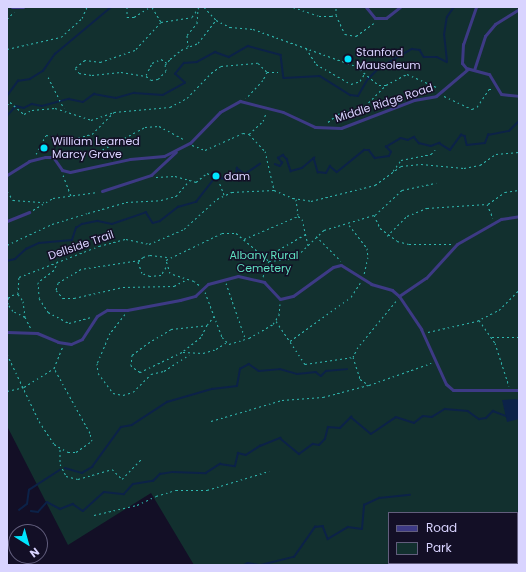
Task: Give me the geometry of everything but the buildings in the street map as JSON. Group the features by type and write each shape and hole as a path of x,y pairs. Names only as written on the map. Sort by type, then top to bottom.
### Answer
{"lane":[{"path":"12,7 23,7"},
{"path":"366,7 375,18 386,18 400,7"},
{"path":"476,7 461,52 462,63 468,69 489,74 496,88 502,95 519,96"},
{"path":"474,70 485,36 499,21 519,9"},
{"name":"Middle Ridge Road","path":"245,101 283,112 308,125 326,129 345,126 414,100 442,92 468,69"},
{"path":"7,175 35,159 52,157 60,168 67,172 80,171 130,159 164,156 190,143 224,108 235,102 245,101"},
{"path":"102,191 123,182 145,178 162,167 177,150"},
{"path":"7,221 29,212"},
{"path":"399,296 426,278 456,244 495,222 519,216"},
{"path":"7,332 33,333 64,344 82,339 98,315 107,310 127,310 196,296 208,284 224,278 238,276 262,281 280,299 293,296 333,267 341,265 348,268 371,284 392,290 399,296 423,333 446,384 453,390 519,390"}],"path":[{"path":"7,48 61,37 82,18 87,7"},
{"path":"127,7 127,17 134,17 150,7"},
{"path":"152,7 160,22"},
{"path":"199,7 192,17 160,22 135,50 101,62 85,60 76,68 79,73 92,75 121,72 146,76 151,80 158,78 166,71 167,63 188,47 198,43 216,20"},
{"path":"204,7 216,20 230,27 253,29 306,47 356,66 379,85 386,85"},
{"path":"294,7 319,16 336,15"},
{"path":"336,7 336,15 345,34 356,36 374,23 375,18"},
{"path":"7,19 17,8"},
{"path":"188,47 187,35 197,23 198,9"},
{"path":"306,47 316,64 351,84 360,81 365,73"},
{"path":"146,76 146,70 152,63 160,59 167,63"},
{"path":"7,105 10,102 24,114 39,109 64,110 91,120 114,112 170,107 187,98 211,72 221,66 258,63 267,72 278,72"},
{"path":"245,101 263,80 267,72"},
{"path":"326,129 333,116 365,106 386,85 404,75 410,74 432,83 442,92 446,99 472,109 477,107 489,89 496,88"},
{"path":"48,77 64,110"},
{"path":"249,134 263,121 268,108"},
{"path":"35,159 39,145 46,135 73,139 92,134 114,112"},
{"path":"52,157 93,154 140,129 159,126 204,150 243,133 249,134 265,151 274,190"},
{"path":"392,173 401,160 431,154 435,150"},
{"path":"145,178 174,176 188,182 196,182 207,173 218,179 224,195 232,192 274,190 296,199 311,201 375,185 401,166 422,164 464,168 480,165 496,154 519,152"},
{"path":"60,168 72,197"},
{"path":"7,245 52,224 115,205 176,196 188,182"},
{"path":"187,279 174,286 123,287 74,298 63,298 56,290 58,283 81,269 140,260 150,255 168,257 222,233 236,232 270,261 288,259 309,247 316,236 324,230 374,215 402,190 436,183"},
{"path":"388,236 407,216 428,208 487,204 505,192 519,190"},
{"path":"7,191 13,200 46,202 102,191"},
{"name":"Dellside Trail","path":"18,294 19,277 59,261 126,239 148,244 184,229 224,195"},
{"path":"296,199 298,216 302,219 309,247"},
{"path":"29,212 46,202"},
{"path":"487,204 495,222"},
{"path":"374,215 380,228 388,236 409,244 456,244"},
{"path":"244,239 298,216"},
{"path":"290,341 351,296 363,279 368,257 367,248 348,224"},
{"path":"262,281 272,254 306,234"},
{"path":"316,236 348,268"},
{"path":"140,260 139,270 150,276 161,275 166,267 168,257"},
{"path":"59,261 54,270 38,282 39,298 48,312 69,323 98,315"},
{"path":"166,267 170,273 187,279 203,289 215,315 222,337 229,344 245,339 273,324 276,320 280,299"},
{"path":"224,278 245,339"},
{"path":"423,333 478,320 499,310 519,290"},
{"path":"25,317 12,311 8,304 8,298 18,294 23,301 25,317 33,333"},
{"path":"369,385 360,379 353,357 358,347 387,315 399,296"},
{"path":"127,310 110,333 97,363 98,373 113,393 123,395 133,392 151,374 164,371 189,356"},
{"path":"208,325 171,329 132,355 131,366 140,372 182,352 201,338 215,315"},
{"path":"276,320 305,364 353,357"},
{"path":"478,320 496,343 510,390"},
{"path":"491,337 519,337"},
{"path":"182,352 203,353 226,342"},
{"path":"7,391 24,387 54,368 64,344"},
{"path":"7,354 39,421 60,448 60,464 66,476 78,479 112,469 122,479 141,459"},
{"path":"211,421 282,400 323,397 369,385 436,361"},
{"path":"54,368 90,433 92,441 76,452 60,448"},
{"path":"94,515 138,506 156,496 176,490 207,490 269,471"}],"green space":[{"name":"Albany Rural Cemetery","path":"7,7 519,7 519,516 518,512 388,512 388,564 429,564 427,565 194,565 151,493 68,545 7,426"}],"water":[{"path":"502,400 519,400 519,419 507,422"}],"waterway":[{"path":"7,116 16,106 24,108 32,104 42,106 69,99 83,102 94,94 116,98 134,93 163,95 185,83 175,74 184,63 197,62 215,52 229,57 248,46 281,55 284,78 320,76 351,95 358,96 368,79 379,68 412,49 420,50 424,57 437,57 447,62 444,35 447,17 454,7"},
{"path":"459,7 465,7"},
{"path":"7,96 18,81 30,79 43,71 55,54 110,8"},
{"path":"275,164 280,166 282,163 278,158 283,155 287,159 291,171 302,168 314,158 318,172 326,173 330,166 337,172 364,150 369,150 375,158 389,156 391,152 386,147 401,138 408,140 414,137 419,143 431,146 439,143 450,150 461,135 465,136 467,145 485,143 488,135 509,131 519,121"},
{"path":"7,261 15,259 26,249 39,243 72,240 76,228 82,224 98,221 112,224 146,212 153,223 160,221 178,207 196,202 216,176 227,180 230,174 236,174 237,168 245,174 260,164"},
{"path":"65,468 82,473 92,467 121,427 132,425 167,402 212,389 237,386 240,369 249,364 259,371 280,369 297,374 316,372 321,376 326,371 347,369"},
{"path":"31,511 38,512 47,502 60,509 73,504 83,511 104,492 124,494 133,484 153,481 160,474 173,472 206,473 220,464 235,466 238,453 246,455 260,446 280,438 299,454 313,444 319,445 325,439 328,427 340,428 351,417 371,434 396,417 414,423 423,416 432,417 445,409 468,411 479,419 486,418 493,411 506,416"},
{"path":"19,510 27,504 29,490 60,470"},
{"path":"261,565 294,557 315,527 323,526 328,539 348,527 362,529 364,505 379,498 410,495"},
{"path":"244,565 248,563 259,565"}],"place":[{"name":"Stanford Mausoleum","path":"348,59"},
{"name":"William Learned Marcy Grave","path":"44,148"},
{"name":"dam","path":"216,176"}]}
